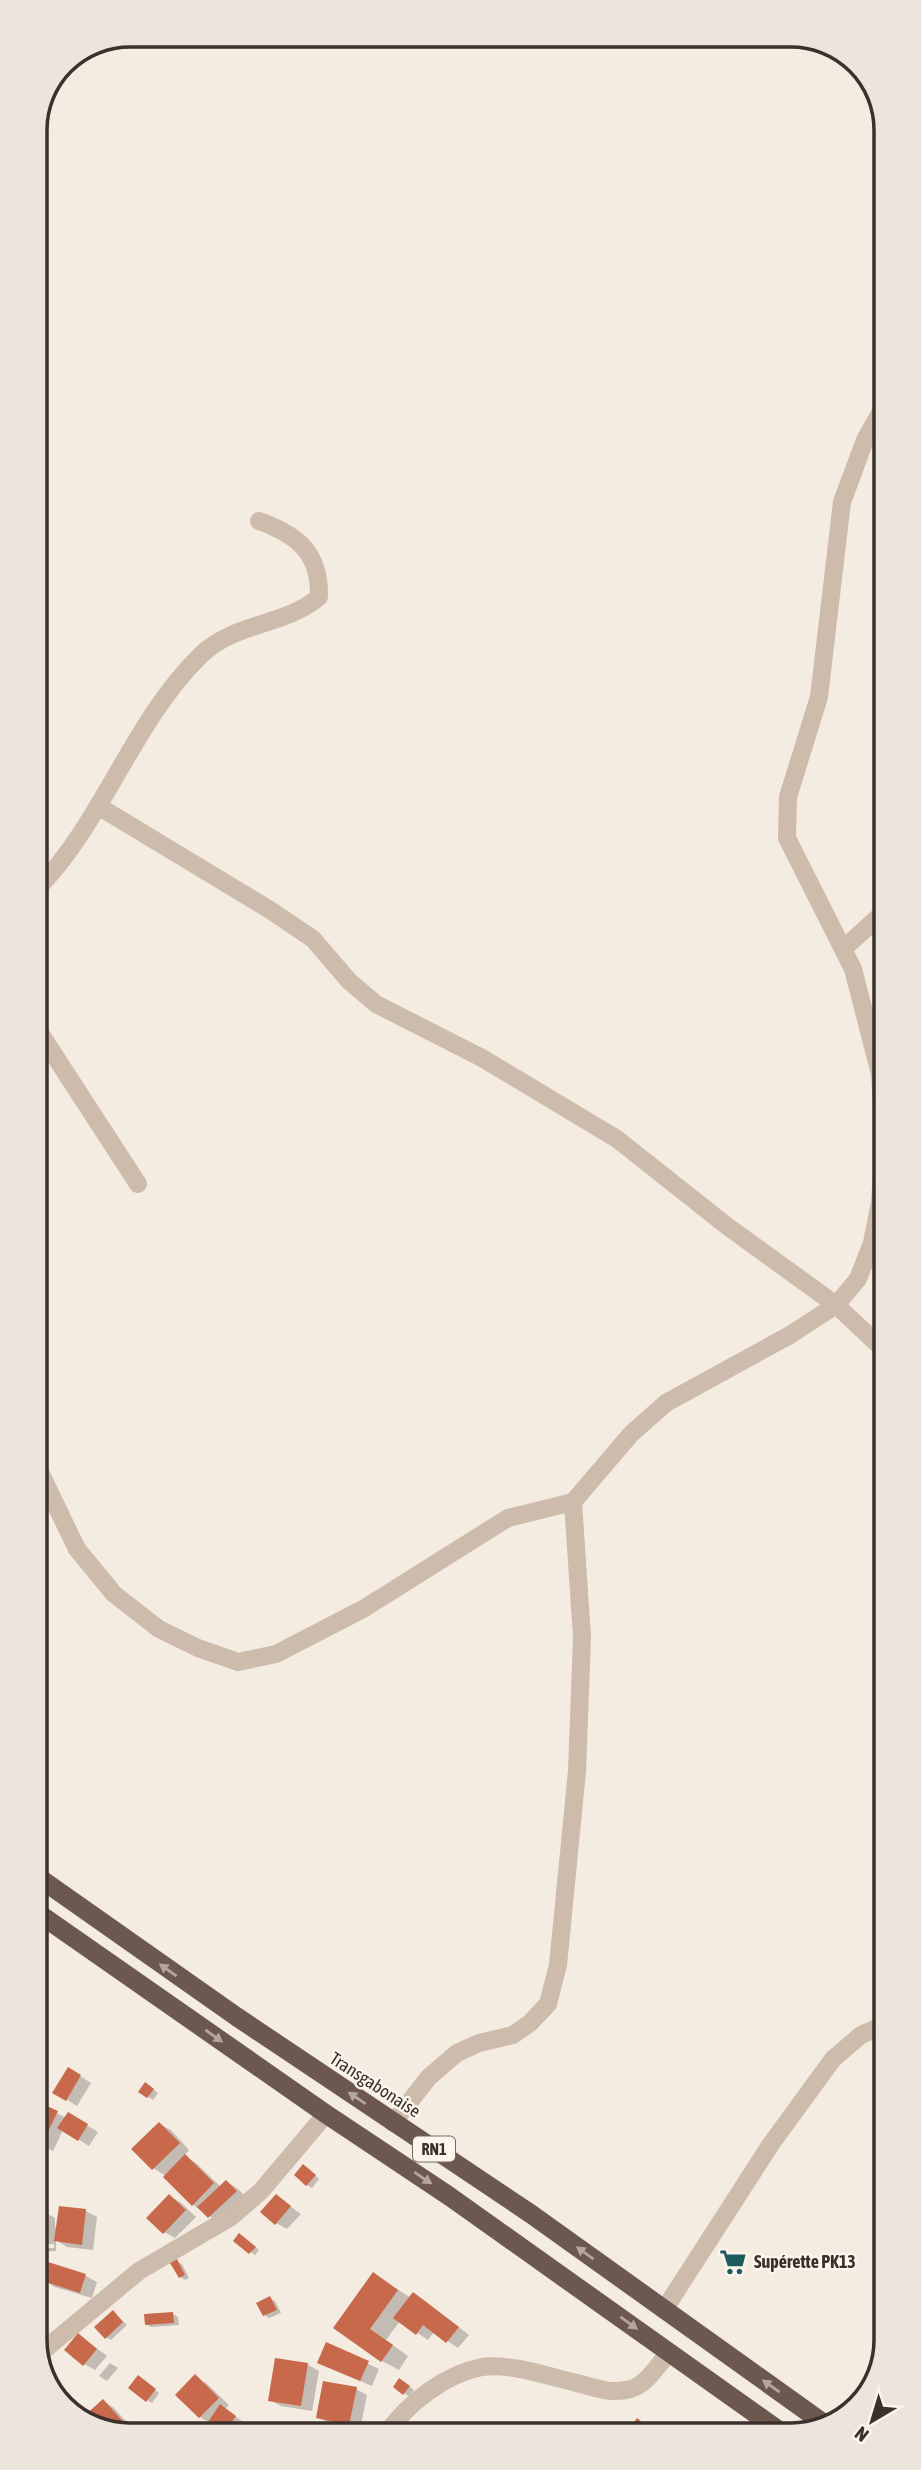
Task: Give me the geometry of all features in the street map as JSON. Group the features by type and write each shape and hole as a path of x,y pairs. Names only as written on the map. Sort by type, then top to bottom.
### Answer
{"highway":[{"name":"Transgabonaise","path":"47,1883 215,2003 531,2214 816,2418"},
{"name":"RN1","path":"47,1919 326,2114 449,2196 768,2423"}],"street":[{"path":"874,423 864,440 842,502 819,697 788,797 787,838 853,969 874,1050"},
{"path":"47,877 72,847 160,705 202,653 224,636 306,608 319,597 319,578 314,561 284,530 259,521"},
{"path":"98,806 313,939 349,981 376,1004 482,1058 617,1139 727,1226 836,1306 874,1342"},
{"path":"843,949 874,921"},
{"path":"47,1044 138,1184"},
{"path":"47,1487 77,1549 114,1594 159,1629 198,1648 238,1662 276,1654 363,1609 508,1518 573,1502 631,1434 666,1403 790,1335 836,1306 858,1279 874,1233"},
{"path":"393,2123 429,2077 457,2053 479,2043 513,2035 530,2023 548,2004 558,1965 577,1771 582,1637 573,1502"},
{"path":"664,2311 771,2144 833,2059 861,2035 874,2029"},
{"path":"48,2347 139,2272 231,2217 261,2191 326,2114"},
{"path":"396,2423 411,2406 445,2380 484,2367 518,2369 606,2393 634,2388 651,2374 669,2352"}],"building":[{"path":"68,2067 81,2075 66,2101 52,2093"},
{"path":"145,2082 154,2089 147,2098 138,2092"},
{"path":"47,2106 58,2111 47,2134"},
{"path":"68,2112 88,2124 78,2141 57,2128"},
{"path":"159,2122 180,2143 152,2170 131,2149"},
{"path":"185,2154 214,2183 192,2206 163,2177"},
{"path":"303,2164 316,2175 306,2186 294,2175"},
{"path":"226,2180 237,2191 208,2218 197,2207"},
{"path":"169,2194 186,2210 163,2234 146,2218"},
{"path":"276,2194 291,2206 275,2225 260,2212"},
{"path":"59,2206 86,2209 82,2245 54,2241"},
{"path":"239,2233 256,2247 249,2254 233,2241"},
{"path":"177,2259 185,2275 179,2278 170,2263"},
{"path":"48,2262 86,2274 80,2293 47,2283"},
{"path":"373,2272 398,2290 370,2329 393,2345 381,2362 333,2328"},
{"path":"413,2292 459,2327 446,2343 423,2325 416,2335 393,2318"},
{"path":"270,2296 277,2310 263,2316 256,2303"},
{"path":"113,2310 123,2322 105,2339 94,2327"},
{"path":"173,2312 174,2323 145,2325 144,2314"},
{"path":"78,2333 97,2349 83,2366 64,2350"},
{"path":"326,2342 369,2361 360,2381 317,2363"},
{"path":"275,2358 308,2363 301,2406 268,2401"},
{"path":"195,2374 219,2398 199,2418 175,2395"},
{"path":"138,2375 156,2389 146,2402 128,2388"},
{"path":"399,2378 410,2386 403,2395 393,2387"},
{"path":"323,2381 357,2387 349,2423 316,2418"},
{"path":"103,2399 124,2423 98,2416 89,2412"},
{"path":"220,2404 236,2416 231,2423 208,2422"}],"place":[{"name":"Supérette PK13","path":"733,2262"}]}
